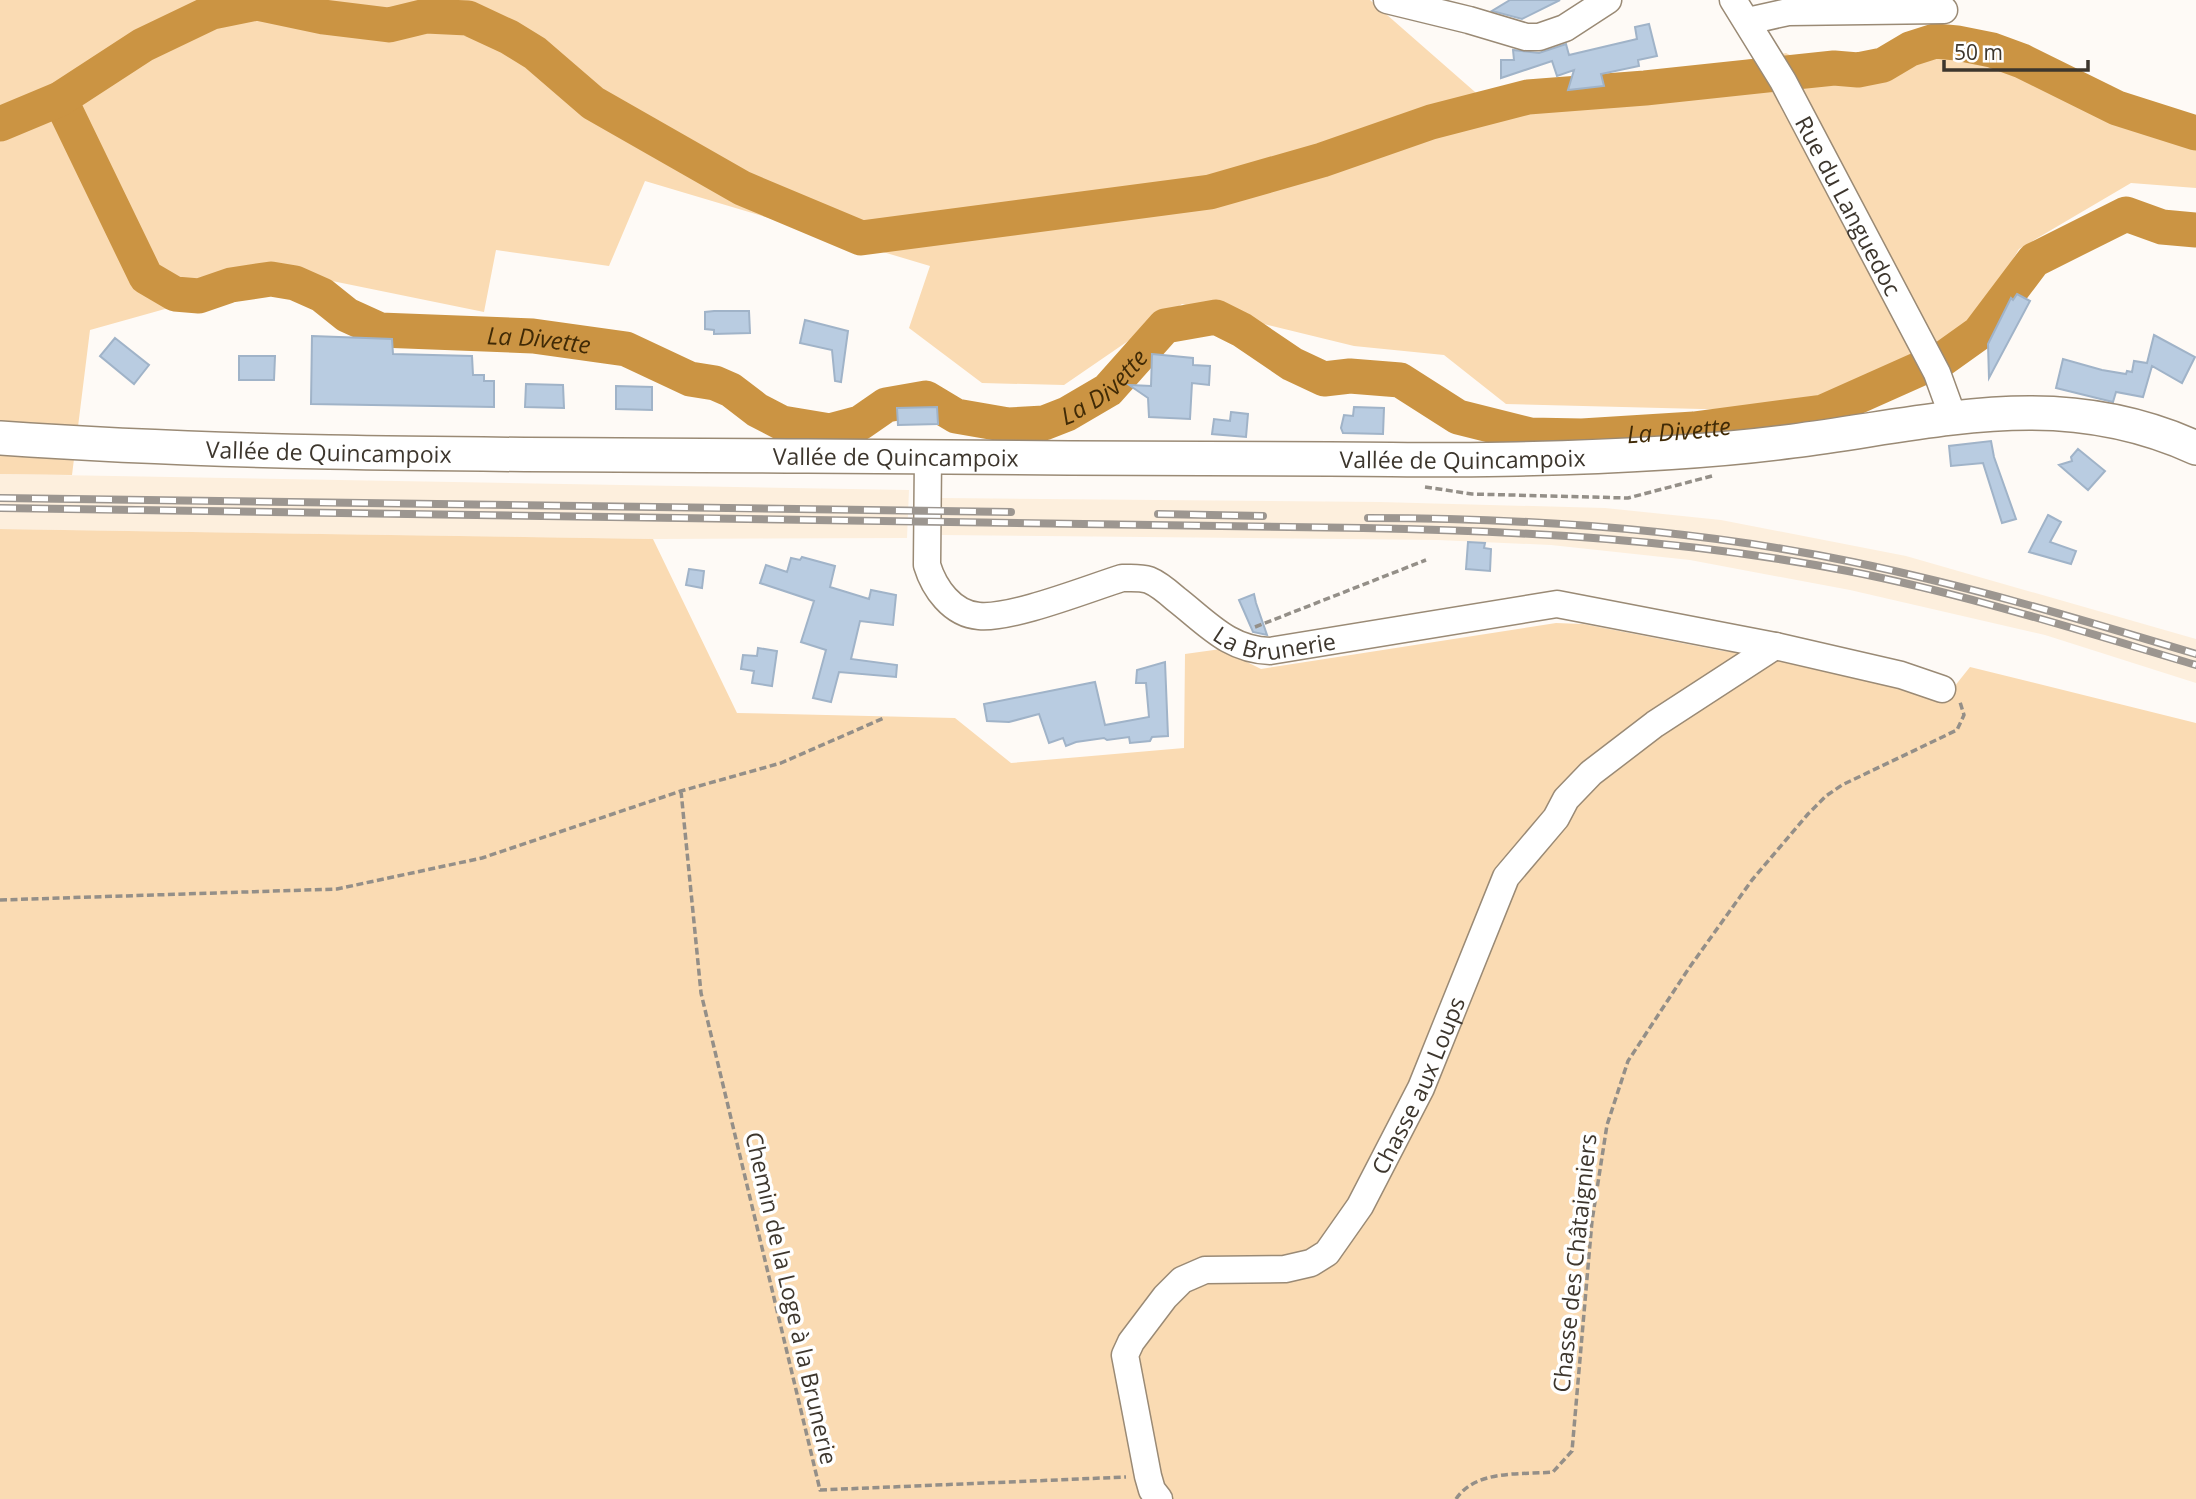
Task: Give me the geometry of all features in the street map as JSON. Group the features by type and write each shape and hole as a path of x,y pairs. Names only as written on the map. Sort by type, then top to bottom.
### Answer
{"main road":[{"name":"Vallée de Quincampoix","path":"0,438 197,449 431,454 1517,459 1653,453 1790,442 1994,412 2059,414 2131,425 2196,448"}],"street":[{"path":"1387,0 1526,37 1539,37 1565,28 1608,0"},
{"path":"1740,11 1944,10"},
{"name":"Rue du Languedoc","path":"1740,11 1783,81 1937,373 1954,417"},
{"name":"La Brunerie","path":"929,456 927,565 941,594 952,605 976,616 994,616 1122,578 1137,577 1161,587 1217,632 1243,648 1270,651 1557,604 1775,646 1900,676 1942,689"},
{"name":"Chasse aux Loups","path":"1153,1488 1125,1355 1131,1342 1165,1297 1182,1280 1205,1270 1285,1269 1311,1263 1327,1253 1360,1206 1420,1088 1506,877 1556,818 1566,799 1591,773 1655,724 1775,646"}],"path":[{"path":"1217,632 1243,631 1426,560"},
{"name":"Chasse des Châtaigniers","path":"1456,1499 1462,1490 1488,1477 1553,1472 1572,1451 1592,1221 1607,1125 1628,1061 1689,968 1752,880 1808,814 1842,785 1957,730 1964,715 1963,708 1954,694 1942,689"},
{"path":"0,900 337,890 482,858 681,791 781,762 884,718"},
{"name":"Chemin de la Loge à la Brunerie","path":"681,791 701,993 820,1490 1153,1488"}],"shaded area":[{"path":"0,0 1370,0 1491,106 1786,53 1822,72 1964,46 2124,117 2196,125 2196,188 2131,183 2019,249 1977,320 1918,370 1784,411 1506,404 1444,355 1354,346 1182,304 1064,385 982,383 909,328 930,266 645,181 609,266 496,250 484,312 293,273 90,330 72,475 0,474"},
{"path":"0,474 909,490 907,538 653,539 0,529"},
{"path":"941,498 1380,502 1605,508 1721,520 1906,556 2196,639 2196,683 2045,635 1850,590 1690,560 1551,545 1438,540 942,535"},
{"path":"0,529 653,539 737,713 955,718 1011,763 1184,748 1185,654 1221,649 1261,669 1556,623 1583,624 1723,651 1787,657 1946,697 1970,667 2196,723 2196,1499 0,1499"}],"building":[{"path":"1510,0 1560,0 1522,19 1492,11"},
{"path":"1649,24 1657,56 1638,60 1639,66 1601,74 1604,86 1568,90 1574,70 1557,76 1552,61 1501,78 1501,60 1514,60 1513,50 1539,53 1566,44 1569,55 1637,39 1635,27"},
{"path":"2017,294 2030,301 1989,378 1988,344 2011,298 2013,300"},
{"path":"749,311 750,333 714,334 714,330 705,329 705,312"},
{"path":"805,320 848,331 841,382 835,381 832,350 800,343"},
{"path":"2154,335 2195,357 2182,383 2152,366 2143,397 2116,392 2113,402 2056,388 2063,359 2126,374 2127,371 2132,372 2134,361 2147,363"},
{"path":"312,336 392,339 393,354 472,356 473,375 484,375 484,381 494,381 494,407 311,404"},
{"path":"115,338 149,365 134,384 100,356"},
{"path":"1152,354 1193,358 1193,365 1210,366 1209,385 1192,383 1190,419 1149,417 1148,398 1129,385 1151,386"},
{"path":"239,356 275,356 274,380 239,380"},
{"path":"526,384 563,385 564,408 525,407"},
{"path":"616,386 652,387 652,410 616,409"},
{"path":"937,407 938,424 898,425 897,408"},
{"path":"1354,407 1384,408 1383,434 1343,433 1341,428 1344,415 1353,416"},
{"path":"1231,412 1248,414 1246,437 1212,434 1214,419 1230,421"},
{"path":"1991,441 2016,519 2002,523 1983,463 1951,466 1949,446"},
{"path":"2078,449 2105,471 2088,490 2059,465 2072,461 2071,457"},
{"path":"2048,515 2061,522 2050,542 2076,551 2071,564 2029,552"},
{"path":"1468,542 1485,543 1484,548 1491,549 1490,571 1466,569"},
{"path":"802,557 835,566 830,587 869,599 871,590 896,595 893,625 860,621 851,659 897,665 896,677 839,672 831,702 813,698 826,650 801,642 814,601 760,583 766,565 787,572 791,558 800,560"},
{"path":"689,569 704,571 702,588 686,585"},
{"path":"1254,594 1267,635 1253,632 1239,600"},
{"path":"758,648 777,651 772,686 752,683 754,671 741,669 743,655 757,656"},
{"path":"1165,662 1168,736 1130,743 1129,737 1107,740 1104,738 1066,746 1063,738 1049,743 1039,714 1009,722 987,721 984,704 1095,682 1105,725 1149,717 1146,683 1136,683 1137,670"}],"waterway":[{"name":"La Divette","path":"0,124 60,99 143,45 212,12 257,3 323,17 389,25 426,16 468,18 509,37 535,53 593,103 742,188 861,238 1210,192 1322,160 1431,122 1528,97 1834,68 1858,70 1883,65 1910,49 1935,41 1992,50 2022,61 2117,108 2196,133"},
{"name":"La Divette","path":"60,99 146,277 175,294 199,296 231,285 271,279 295,283 322,295 347,315 380,330 533,336 626,349 690,379 715,383 731,390 757,410 782,423 830,431 860,423 886,405 926,398 956,416 1008,425 1044,423 1067,414 1108,390 1165,326 1216,317 1242,330 1292,364 1324,379 1350,376 1400,380 1458,417 1530,435 1582,436 1694,429 1823,412 1944,358 1979,333 2034,260 2126,214 2162,227 2196,230"}],"railway":[{"path":"0,498 1011,512"},
{"path":"0,508 1363,528 1607,539 1788,560 1892,580 2023,614 2196,665"},
{"path":"1158,514 1263,516"},
{"path":"1368,518 1551,523 1733,541 1896,571 2068,616 2196,654"}]}
